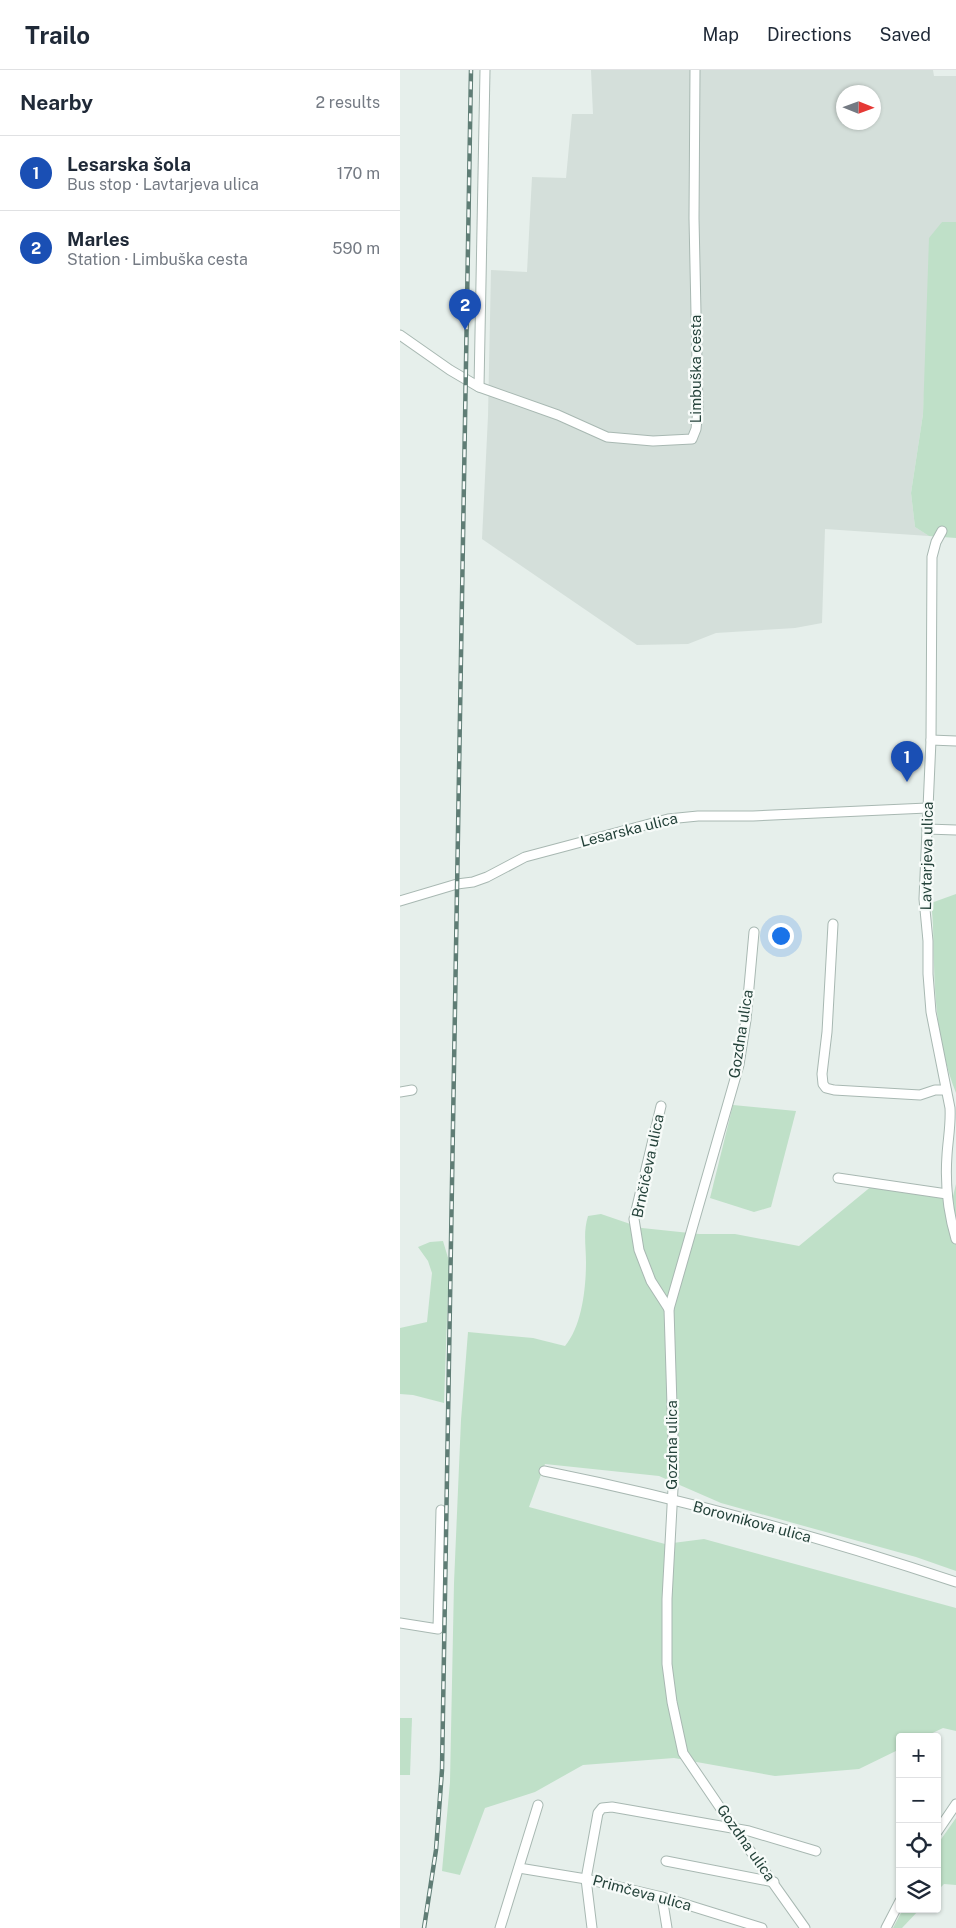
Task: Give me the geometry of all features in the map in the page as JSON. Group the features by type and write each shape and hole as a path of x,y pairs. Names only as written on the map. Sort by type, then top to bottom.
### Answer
{"street":[{"path":"479,387 485,70"},
{"name":"Limbuška cesta","path":"400,335 450,370 479,387 558,415 607,437 653,441 692,439 696,429 698,409 694,218 695,70"},
{"name":"Lavtarjeva ulica","path":"942,531 936,542 932,557 931,740 924,899 931,1015 951,1121 946,1155 947,1194 950,1217 956,1239"},
{"path":"931,740 956,741"},
{"name":"Lesarska ulica","path":"400,901 457,884 473,882 487,877 525,857 668,819 698,816 753,816 927,808"},
{"path":"927,829 956,830"},
{"path":"833,924 827,1032 822,1074 823,1084 826,1088 834,1090 920,1096 935,1090 946,1090"},
{"name":"Gozdna ulica","path":"754,932 746,1020 739,1065 669,1309 674,1470 667,1664 672,1702 684,1753 734,1828 806,1928"},
{"path":"400,1092 412,1090"},
{"name":"Brnčičeva ulica","path":"661,1106 634,1219 639,1250 651,1281 669,1309"},
{"path":"838,1178 947,1194"},
{"name":"Borovnikova ulica","path":"544,1471 673,1501 845,1547 956,1582"},
{"path":"400,1623 438,1628 441,1510"},
{"path":"941,1826 956,1804"},
{"path":"500,1928 538,1805"},
{"path":"592,1928 586,1879 598,1813 602,1808 612,1807 734,1828 816,1851"},
{"path":"666,1861 774,1882"},
{"name":"Primčeva ulica","path":"520,1868 586,1879 662,1897 762,1928"},
{"path":"662,1897 666,1928"},
{"path":"886,1928 896,1909"}],"shaded area":[{"path":"591,70 933,70 934,76 956,76 956,222 942,222 927,339 923,414 911,493 915,527 929,536 825,529 822,623 795,628 716,633 688,644 637,645 482,539 488,416 491,270 527,272 532,177 566,178 572,114 593,114"}],"green space":[{"path":"942,222 956,222 956,538 929,536 915,527 911,493 923,414 929,238"},
{"path":"956,894 956,1093 942,1046 937,1014 931,903"},
{"path":"733,1105 796,1111 771,1207 754,1212 710,1198"},
{"path":"956,1184 956,1571 916,1557 721,1503 659,1476 545,1464 529,1507 665,1544 704,1539 956,1608 956,1731 943,1728 932,1733 896,1733 896,1751 859,1769 775,1776 674,1758 583,1765 535,1792 485,1808 460,1875 442,1871 450,1782 454,1583 461,1420 468,1332 533,1338 565,1346 571,1338 582,1306 586,1262 585,1233 588,1216 601,1214 642,1228 699,1234 735,1234 799,1246 873,1185 953,1196"},
{"path":"443,1241 449,1261 444,1403 413,1395 400,1394 400,1328 427,1322 432,1273 428,1261 418,1247 430,1242"},
{"path":"400,1718 412,1718 410,1775 400,1775"},
{"path":"956,1818 956,1885 944,1884 941,1887 941,1839"},
{"path":"901,1913 916,1913 902,1928 893,1928"}],"railway":[{"path":"424,1928 436,1850 442,1770 471,70"}],"place":[{"name":"Marles","path":"465,330"},
{"name":"Lesarska šola","path":"907,782"}]}
